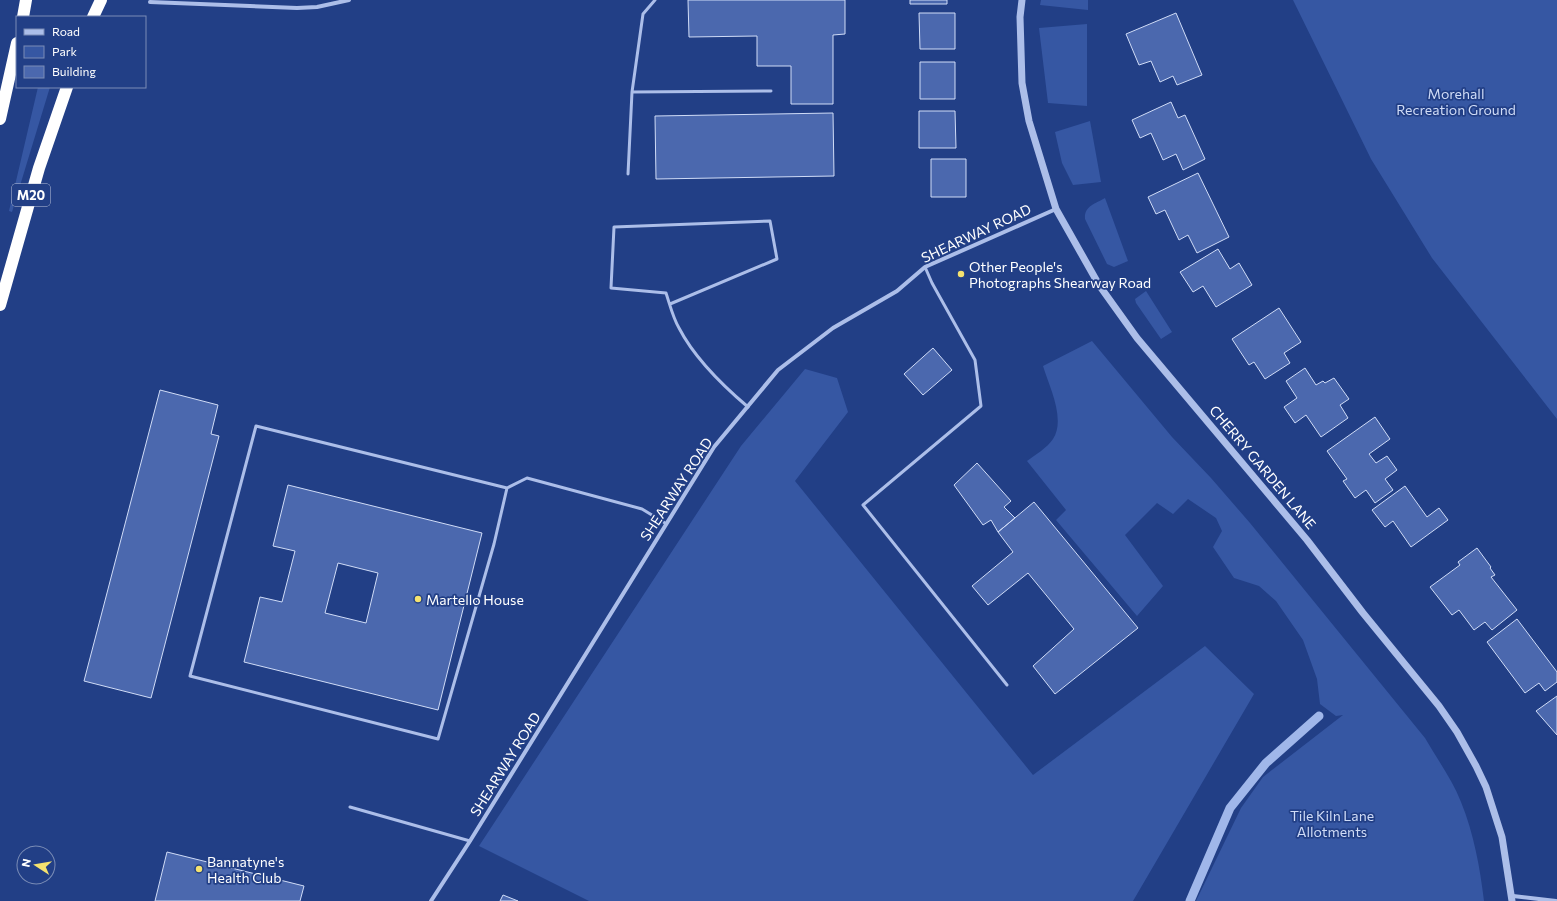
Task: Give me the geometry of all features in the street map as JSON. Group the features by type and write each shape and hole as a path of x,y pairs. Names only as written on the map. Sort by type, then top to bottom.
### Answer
{"highway":[{"path":"22,16 26,0"},
{"path":"93,16 101,0"},
{"path":"0,119 16,47"},
{"name":"M20","path":"0,305 39,168 68,88"}],"street":[{"path":"150,2 297,8 317,7 348,0"},
{"name":"CHERRY GARDEN LANE","path":"1022,0 1020,16 1022,83 1029,121 1056,209 1099,285 1137,338 1308,540 1363,613 1451,722 1486,787 1502,837 1512,899 1556,901"},
{"name":"SHEARWAY ROAD","path":"431,901 470,841 665,523 678,507 714,448 778,370 833,328 897,291 925,267 1056,209"}],"lane":[{"path":"628,174 632,92 643,14 655,0"},
{"path":"632,92 771,91"},
{"path":"670,304 777,260 770,221 614,227 611,288 666,294 679,328 698,356 727,389 748,407"},
{"path":"925,267 932,283 975,360 981,406 863,505 1007,685"},
{"path":"507,488 494,544 438,739 190,676 256,426 507,488 527,478 642,509 665,523"},
{"path":"350,807 470,841"}],"green space":[{"path":"1041,0 1088,0 1088,10 1040,5"},
{"name":"Morehall Recreation Ground","path":"1293,0 1557,0 1557,419 1432,258 1371,159"},
{"path":"1087,24 1087,106 1048,103 1039,28"},
{"path":"38,88 50,88 12,212 9,211"},
{"path":"1090,121 1101,182 1073,185 1062,163 1055,132"},
{"path":"1105,198 1128,261 1114,267 1107,264 1085,219 1088,208"},
{"path":"1146,291 1172,332 1161,339 1136,303 1135,299"},
{"name":"Tile Kiln Lane Allotments","path":"1092,341 1172,437 1211,478 1250,523 1425,738 1453,785 1466,814 1476,851 1484,901 1196,901 1241,808 1263,777 1343,715 1336,716 1320,704 1317,679 1303,640 1276,601 1259,586 1234,578 1213,547 1222,531 1216,518 1188,499 1173,514 1157,503 1125,535 1163,586 1137,616 1056,520 1066,510 1027,461 1048,445 1057,431 1058,422 1055,402 1043,366"},
{"path":"805,369 837,378 848,412 795,481 1033,775 1205,646 1254,694 1133,901 589,901 479,846 741,446"}],"building":[{"path":"688,0 845,0 845,34 833,35 833,104 791,104 791,66 757,66 757,36 689,37"},
{"path":"910,0 947,0 947,4 910,4"},
{"path":"919,13 955,13 955,49 920,49"},
{"path":"1176,13 1202,75 1177,85 1173,76 1160,82 1151,61 1139,65 1126,34"},
{"path":"920,62 955,62 955,99 920,99"},
{"path":"1171,102 1178,118 1185,115 1205,159 1183,170 1176,154 1163,160 1151,133 1140,138 1132,120"},
{"path":"919,111 955,111 956,148 919,148"},
{"path":"833,113 834,176 656,179 655,116"},
{"path":"931,159 966,159 966,197 931,197"},
{"path":"1198,173 1229,237 1197,253 1188,235 1179,240 1165,210 1156,214 1148,197"},
{"path":"1218,249 1230,269 1239,263 1252,285 1216,307 1203,286 1193,292 1180,272"},
{"path":"1279,308 1301,342 1284,353 1290,363 1265,379 1254,362 1249,365 1232,339"},
{"path":"933,348 952,370 923,395 904,374"},
{"path":"1305,368 1316,385 1323,381 1325,383 1334,378 1349,399 1340,405 1348,418 1321,437 1306,415 1295,423 1284,407 1297,398 1286,381"},
{"path":"160,390 218,405 211,434 219,436 151,698 84,681"},
{"path":"1375,417 1390,439 1369,454 1376,463 1387,456 1397,470 1385,479 1393,490 1375,503 1366,490 1355,498 1343,481 1347,479 1327,451"},
{"path":"977,463 1011,501 1004,507 1015,518 998,532 991,520 983,525 954,485"},
{"name":"Martello House","path":"288,485 482,533 438,710 244,662 260,597 282,602 295,551 273,546","holes":["338,563 378,573 366,623 325,613"]},
{"path":"1405,486 1427,517 1439,508 1448,520 1411,547 1393,521 1385,527 1372,510"},
{"path":"1034,502 1138,628 1055,694 1033,666 1074,629 1028,573 988,605 972,586 1013,552 998,532"},
{"path":"1477,548 1495,575 1491,577 1517,610 1492,630 1485,622 1474,630 1459,610 1452,615 1430,587 1460,565 1458,562"},
{"path":"1517,619 1557,672 1557,682 1545,691 1539,683 1525,693 1487,642"},
{"path":"1557,696 1557,735 1536,711"},
{"name":"Bannatyne's Health Club","path":"167,852 304,886 300,901 155,901"},
{"path":"503,895 518,901 500,901"}],"waterway":[{"path":"1190,901 1230,808 1266,763 1319,716"}],"place":[{"name":"Other People's Photographs Shearway Road","path":"961,274"},
{"name":"Martello House","path":"418,599"},
{"name":"Bannatyne's Health Club","path":"199,869"}]}
